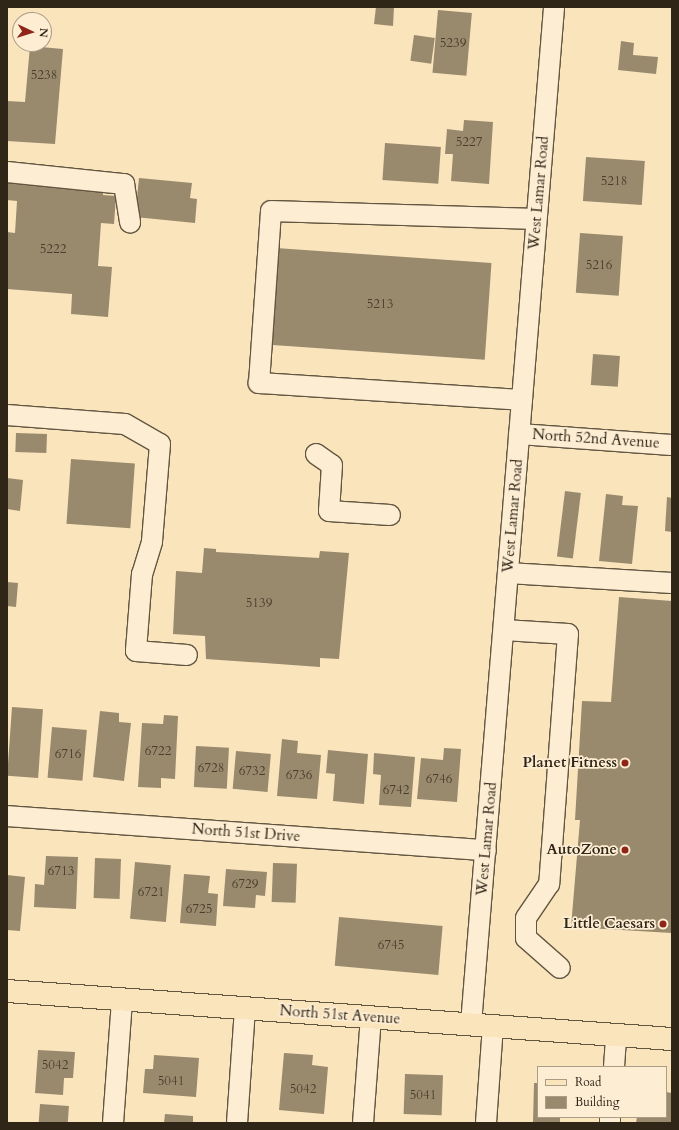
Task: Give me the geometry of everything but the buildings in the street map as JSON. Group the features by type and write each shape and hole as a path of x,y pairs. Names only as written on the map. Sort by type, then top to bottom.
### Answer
{"main road":[{"name":"North 51st Avenue","path":"7,991 672,1039"}],"street":[{"name":"West Lamar Road","path":"471,1024 554,7"},
{"path":"7,172 124,184 130,223"},
{"path":"522,400 259,383 271,211 536,219"},
{"path":"7,415 125,424 160,444 152,542 142,574 136,651 187,655"},
{"name":"North 52nd Avenue","path":"519,434 672,445"},
{"path":"316,454 332,465 323,514 390,515"},
{"path":"508,573 672,583"},
{"path":"504,630 568,634 549,884 526,918 526,938 560,968"},
{"name":"North 51st Drive","path":"7,816 486,850"},
{"path":"113,1123 122,1000"},
{"path":"237,1123 245,1008"},
{"path":"363,1123 371,1018"},
{"path":"486,1123 493,1026"},
{"path":"614,1066 616,1035"}],"place":[{"name":"Planet Fitness","path":"625,763"},
{"name":"AutoZone","path":"625,850"},
{"name":"Little Caesars","path":"663,924"}]}
